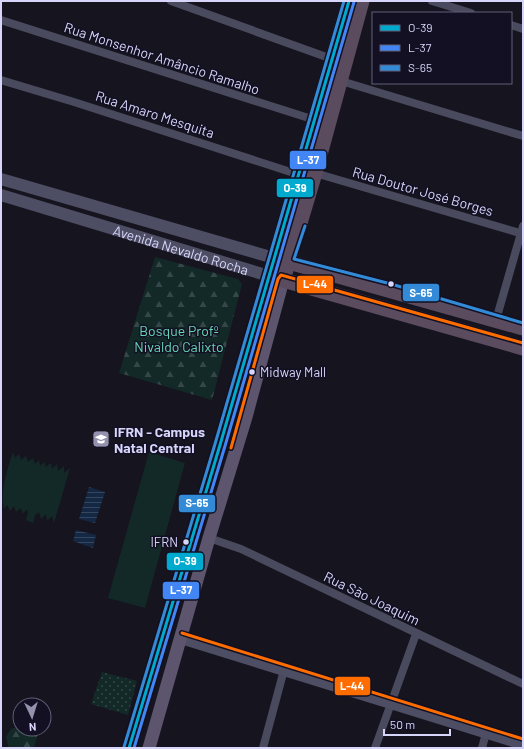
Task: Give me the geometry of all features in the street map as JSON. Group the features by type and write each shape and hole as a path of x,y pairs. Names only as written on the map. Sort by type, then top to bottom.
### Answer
{"highway":[{"path":"276,278 300,175 349,1"},
{"path":"281,260 315,173 362,1"},
{"name":"Avenida Nevaldo Rocha","path":"281,260 523,328"},
{"name":"Avenida Nevaldo Rocha","path":"276,278 523,348"}],"main road":[{"name":"Avenida Nevaldo Rocha","path":"1,179 281,260"},
{"name":"Avenida Nevaldo Rocha","path":"1,196 276,278"},
{"path":"129,748 220,445 276,278"},
{"path":"149,748 236,449 276,278"},
{"path":"220,445 228,440 233,442 236,449"},
{"path":"181,638 389,704 523,744"}],"street":[{"path":"171,1 332,59"},
{"path":"432,1 468,12"},
{"name":"Rua Monsenhor Amâncio Ramalho","path":"1,20 315,120"},
{"path":"512,25 523,29"},
{"name":"Rua Amaro Mesquita","path":"1,80 300,175"},
{"path":"341,81 523,136"},
{"name":"Rua Doutor José Borges","path":"315,173 522,231"},
{"path":"496,320 522,231"},
{"name":"Rua São Joaquim","path":"209,538 241,549 523,684"},
{"path":"375,748 389,704 416,634"},
{"path":"263,748 284,670"},
{"path":"482,748 486,733"}],"green space":[{"name":"Bosque Profº Nivaldo Calixto","path":"155,257 238,279 242,284 212,400 119,373"},
{"path":"13,452 15,458 19,454 21,460 26,456 28,462 33,458 35,464 39,460 40,466 44,462 46,467 51,463 52,469 57,464 58,471 64,466 64,473 70,468 54,523 52,516 47,521 46,514 41,519 39,512 35,515 33,523 26,520 28,513 27,509 23,514 21,508 16,512 14,506 10,511 7,505 4,509 3,495 6,473"},
{"path":"149,452 185,463 145,608 108,598"},
{"path":"102,672 137,681 128,715 91,704"},
{"path":"11,729 12,737 37,737 34,748 9,748 6,737"}],"water":[{"path":"89,487 105,492 95,523 79,519"},
{"path":"76,530 96,535 93,548 73,541"}],"transit line":[{"name":"S-65","path":"124,747 215,444 344,1"},
{"name":"O-39","path":"129,748 220,445 349,1"},
{"name":"L-37","path":"134,748 225,446 354,2"},
{"name":"S-65","path":"305,226 294,259 391,284 523,323"},
{"name":"L-44","path":"231,448 278,279 281,275 523,343"},
{"name":"L-44","path":"182,633 523,739"}],"place":[{"name":"Midway Mall","path":"252,372"},
{"name":"IFRN - Campus Natal Central","path":"101,439"},
{"name":"IFRN","path":"186,542"}]}
